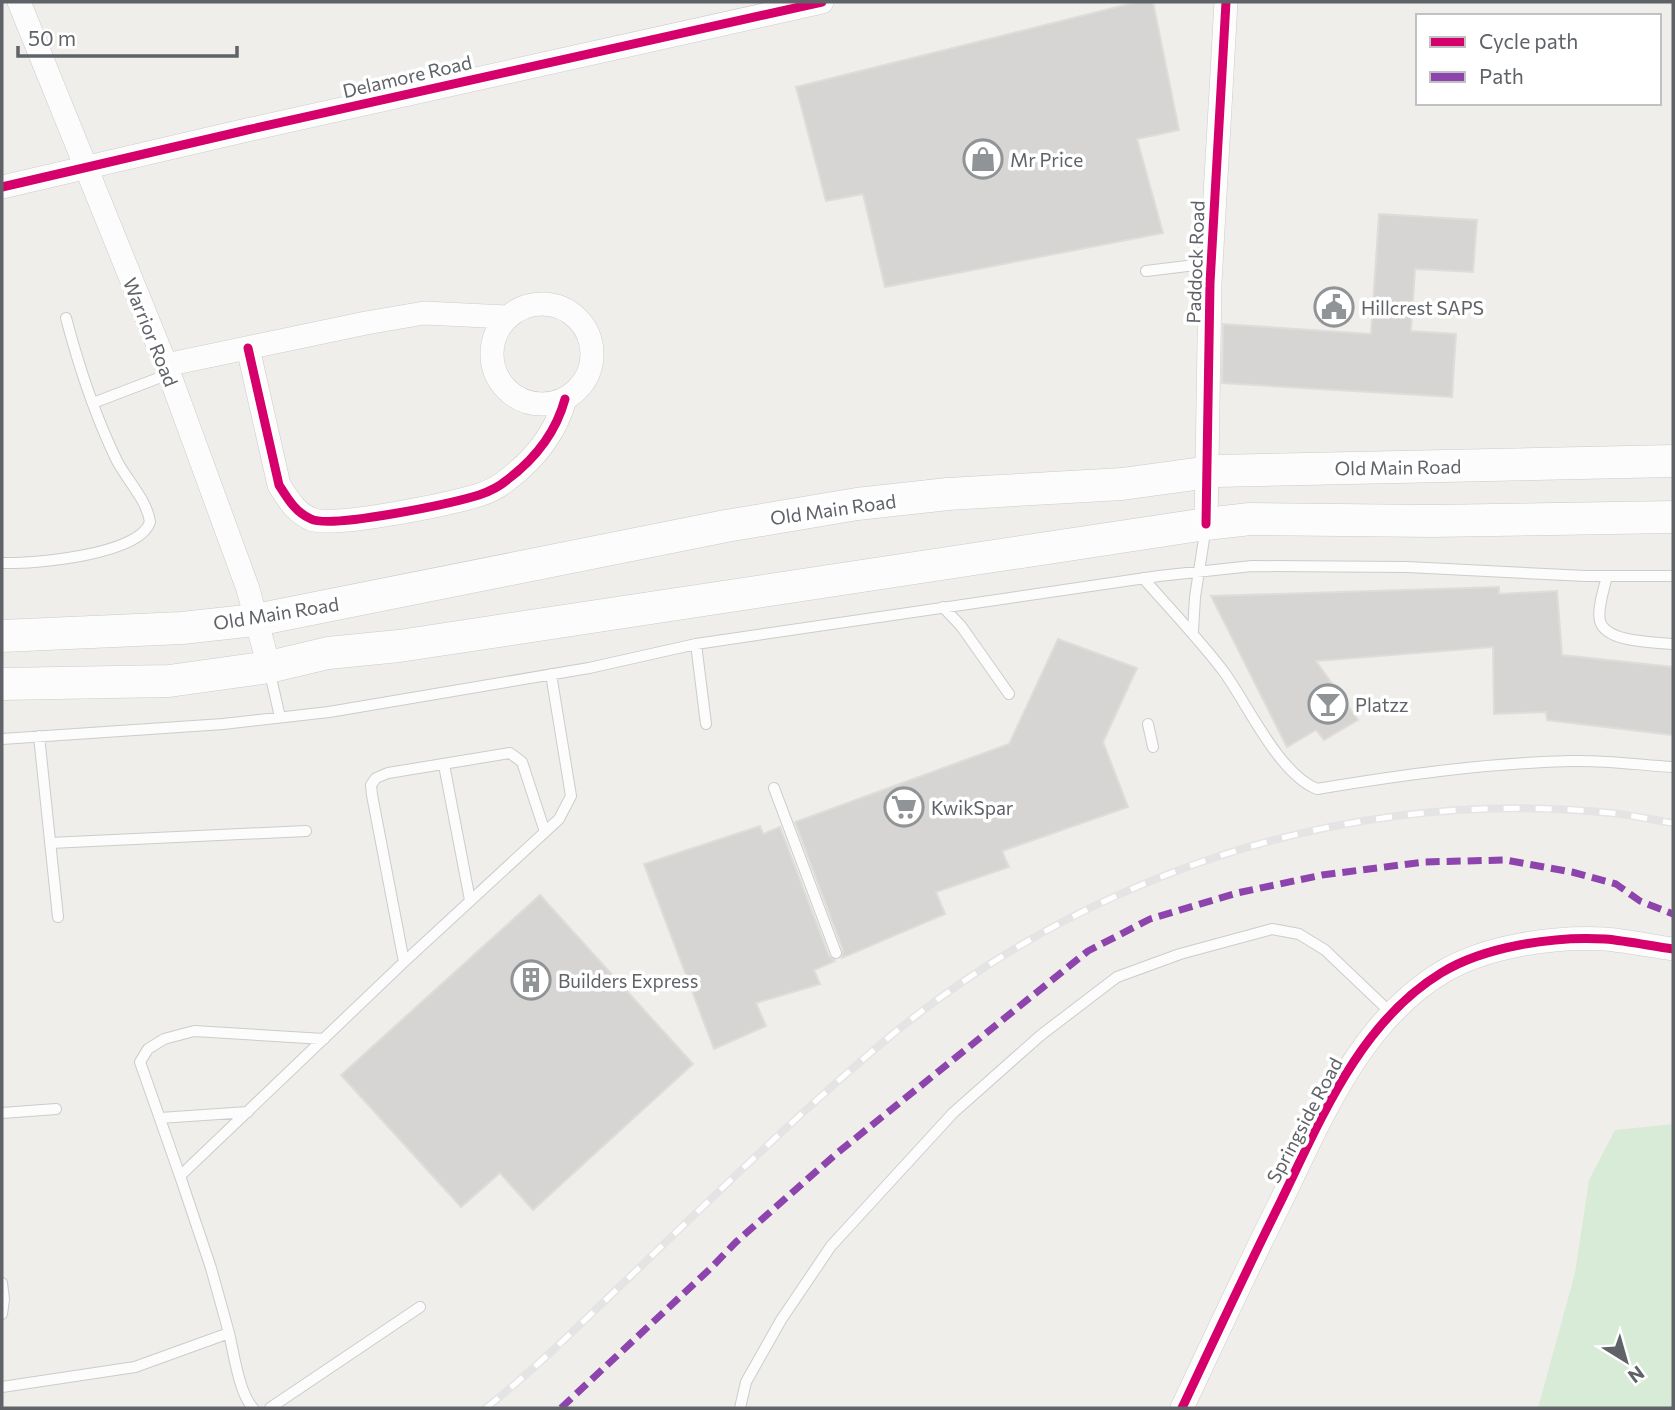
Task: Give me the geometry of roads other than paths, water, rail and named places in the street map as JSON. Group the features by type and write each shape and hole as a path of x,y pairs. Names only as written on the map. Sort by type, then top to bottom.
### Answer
{"main road":[{"name":"Old Main Road","path":"2,636 181,628 256,620 726,526 857,504 948,494 1122,484 1206,473 1673,461"},
{"path":"2,684 169,681 269,667 328,653 399,646 1250,519 1431,522 1673,517"}],"street":[{"name":"Warrior Road","path":"19,2 167,369 248,589 269,667"},
{"name":"Delamore Road","path":"2,187 416,91 822,2"},
{"name":"Paddock Road","path":"1206,524 1212,263 1226,2"},
{"path":"547,303 561,307 573,314 590,338 593,352 591,366 585,380 565,399 551,404 529,403 510,394 493,370 492,342 498,329 507,317 525,306 547,303"},
{"path":"167,369 247,348 424,313 507,317"},
{"path":"247,348 279,485 291,504 313,521 393,514 481,494 506,481 549,438 559,420 565,399"},
{"name":"Springside Road","path":"1182,1408 1316,1129 1351,1067 1391,1013 1441,973 1523,944 1605,939 1673,949"}],"lane":[{"path":"1146,271 1212,263"},
{"path":"2,564 56,561 121,545 141,536 150,522 147,510 117,461 93,403 66,318"},
{"path":"93,403 167,369"},
{"path":"1193,631 1206,524"},
{"path":"2,739 223,724 405,701 696,643 1200,571 1252,566 1394,567 1606,576 1673,576"},
{"path":"1606,576 1600,616 1601,624 1606,630 1627,639 1673,644"},
{"path":"1143,578 1175,616 1193,631 1283,760 1303,782 1317,789 1410,773 1482,766 1574,761 1673,767"},
{"path":"943,607 966,633 1009,694"},
{"path":"696,643 706,724"},
{"path":"269,667 280,717"},
{"path":"180,1176 404,962 559,819 571,796 551,674"},
{"path":"1147,724 1153,747"},
{"path":"39,736 58,917"},
{"path":"404,962 371,785 376,778 388,773 510,752 522,762 545,832"},
{"path":"443,765 470,900"},
{"path":"774,788 836,953"},
{"path":"50,843 306,831"},
{"path":"740,1408 746,1382 781,1320 831,1246 953,1113 1041,1035 1117,977 1180,954 1272,929 1299,934 1325,950 1391,1013"},
{"path":"253,1408 248,1404 241,1381 211,1268 140,1062 148,1049 164,1039 194,1031 324,1039"},
{"path":"2,1113 56,1109"},
{"path":"160,1118 248,1112"},
{"path":"2,1283 2,1314"},
{"path":"270,1408 420,1307"},
{"path":"2,1387 135,1367 229,1333"}],"railway":[{"path":"486,1408 546,1357 756,1156 875,1049 954,988 1038,935 1127,891 1219,856 1315,830 1413,814 1512,808 1611,813 1673,823"}],"place":[{"name":"Mr Price","path":"983,159"},
{"name":"Hillcrest SAPS","path":"1334,307"},
{"name":"Platzz","path":"1328,704"},
{"name":"KwikSpar","path":"904,807"},
{"name":"Builders Express","path":"531,980"}]}
